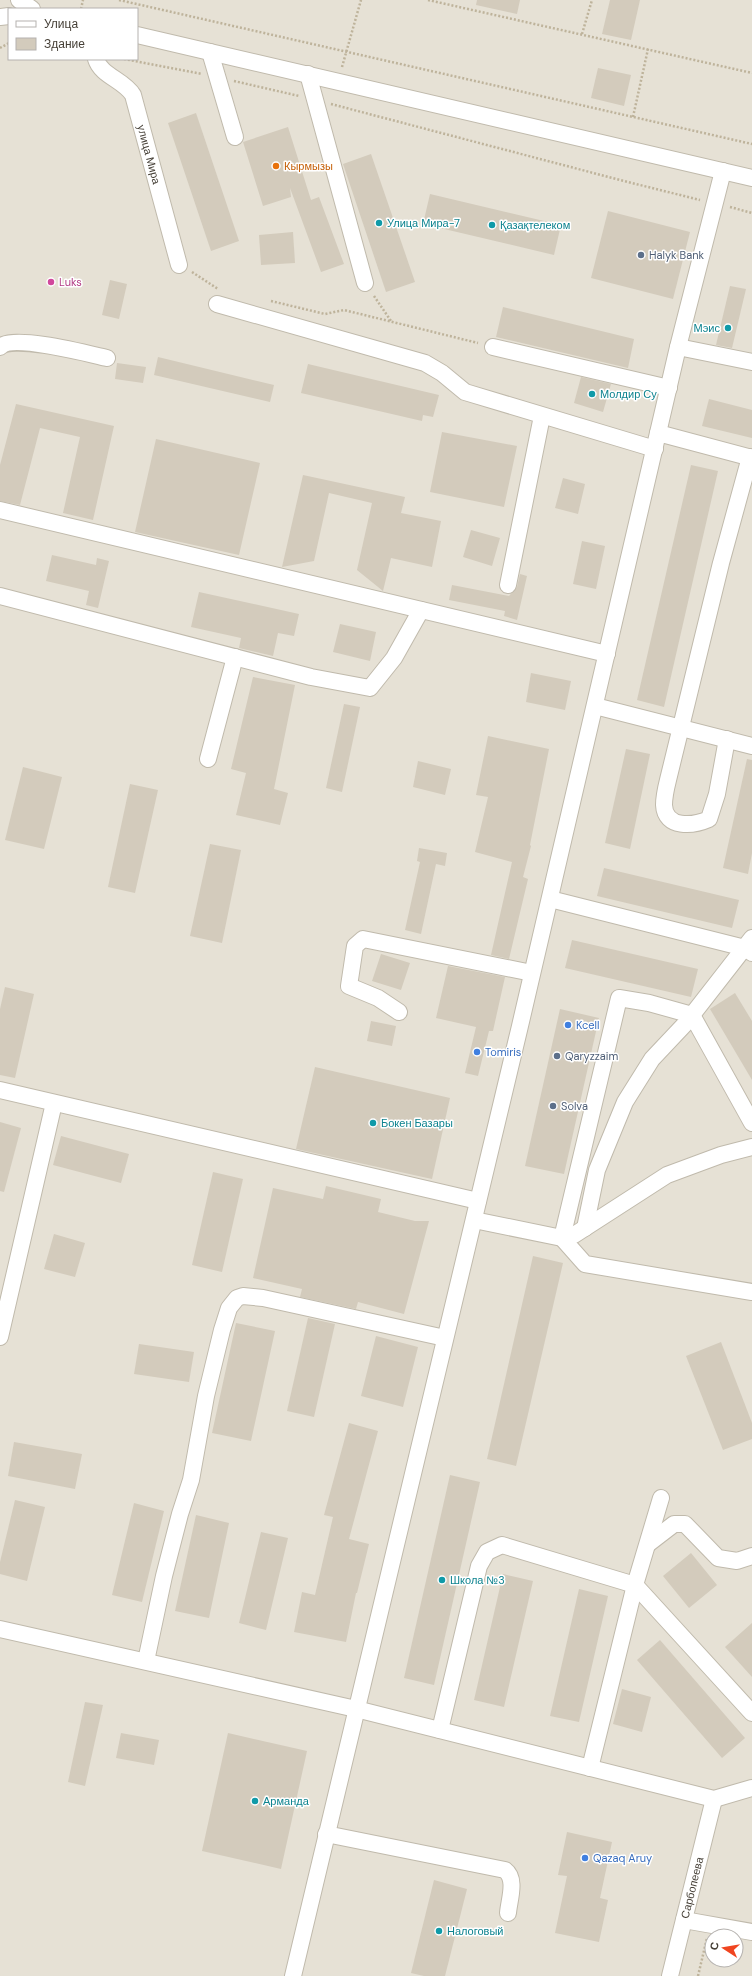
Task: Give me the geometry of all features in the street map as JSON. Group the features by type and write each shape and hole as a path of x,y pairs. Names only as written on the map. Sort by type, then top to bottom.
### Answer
{"street":[{"path":"19,0 31,8"},
{"path":"138,35 752,178"},
{"path":"210,52 235,137"},
{"name":"улица Мира","path":"96,60 100,67 126,85 133,95 179,265"},
{"path":"308,74 365,283"},
{"path":"293,1976 550,899 668,388 723,171"},
{"path":"216,304 425,363 442,373 465,392 654,449"},
{"path":"0,347 13,342 32,343 107,358"},
{"path":"493,346 668,388"},
{"path":"678,347 752,362"},
{"path":"508,585 542,416"},
{"path":"658,433 751,457 721,563 682,728 668,780 664,805 668,817 679,824 697,824 708,819 717,794 727,739"},
{"path":"0,510 607,654"},
{"path":"0,596 311,677 370,688 394,658 421,610"},
{"path":"208,759 235,657"},
{"path":"595,706 752,746"},
{"path":"550,899 750,946 692,1015 652,1059 625,1102 597,1170 585,1228"},
{"path":"399,1012 378,998 349,986 355,946 363,939 532,973"},
{"path":"562,1238 619,998 650,1003 692,1015 752,1123"},
{"path":"0,1090 478,1202"},
{"path":"0,1337 54,1103"},
{"path":"474,1220 562,1238 574,1235 667,1175 721,1155 752,1147"},
{"path":"562,1238 585,1264 752,1292"},
{"path":"146,1661 164,1576 180,1514 191,1480 206,1396 222,1330 229,1308 237,1298 243,1296 262,1298 445,1338"},
{"path":"590,1768 635,1585 661,1498"},
{"path":"648,1544 674,1524 685,1524 718,1558 737,1561 752,1556"},
{"path":"440,1730 479,1566 487,1552 502,1544 635,1585 752,1713"},
{"path":"0,1630 146,1661 356,1709 714,1799 752,1788"},
{"name":"Сарбопеева","path":"670,1976 714,1799"},
{"path":"326,1834 505,1870 510,1873 512,1880 508,1913"},
{"path":"684,1920 752,1932"}],"path":[{"path":"119,0 752,144"},
{"path":"337,81 361,0"},
{"path":"428,0 752,73"},
{"path":"582,34 592,0"},
{"path":"632,117 648,49"},
{"path":"129,60 314,99 620,180 752,213"},
{"path":"179,265 218,288 225,290"},
{"path":"365,283 392,321"},
{"path":"264,300 325,314 344,310 493,346"},
{"path":"698,1976 710,1924"}],"shaded area":[{"path":"0,0 752,0 752,1976 0,1976"}],"building":[{"path":"477,0 520,0 517,14 476,5"},
{"path":"610,0 640,0 631,40 602,34"},
{"path":"598,68 631,75 624,106 591,98"},
{"path":"196,113 239,241 211,251 168,123"},
{"name":"Кырмызы","path":"288,127 311,200 319,197 344,264 321,272 290,188 291,197 263,206 243,142"},
{"name":"Улица Мира-7","path":"371,154 415,282 386,292 343,164"},
{"name":"Қазақтелеком","path":"430,194 561,225 554,255 423,224"},
{"name":"Halyk Bank","path":"608,211 690,232 673,299 591,278"},
{"path":"293,232 295,263 261,265 259,235"},
{"path":"110,280 127,284 119,319 102,315"},
{"name":"Мэис","path":"730,286 746,289 732,348 716,345"},
{"path":"503,307 634,339 628,368 496,337"},
{"path":"158,357 274,385 270,402 154,375"},
{"path":"117,363 146,367 143,383 115,379"},
{"path":"308,364 439,395 433,417 423,415 422,421 301,393"},
{"name":"Молдир Су","path":"581,377 611,384 603,412 574,403"},
{"path":"709,399 752,410 752,438 702,426"},
{"path":"16,404 114,426 93,520 63,513 80,437 40,428 20,505 0,501 0,465"},
{"path":"442,432 517,446 504,507 430,492"},
{"path":"156,439 260,463 239,555 135,532"},
{"path":"691,465 718,471 664,707 637,700"},
{"path":"303,475 405,497 401,513 441,521 432,567 391,558 383,591 357,570 372,503 329,493 314,561 282,567"},
{"path":"563,478 585,484 578,514 555,508"},
{"path":"471,530 500,538 492,566 463,557"},
{"path":"582,541 605,546 596,589 573,584"},
{"path":"52,555 96,565 97,558 109,561 98,608 86,605 89,591 46,581"},
{"path":"520,574 527,576 517,620 504,616 505,611 449,600 452,585 509,596 517,587"},
{"path":"199,592 299,614 294,636 278,633 273,656 239,648 241,638 191,627"},
{"path":"340,624 376,632 370,661 333,652"},
{"path":"531,673 571,681 565,710 526,702"},
{"path":"253,677 295,685 274,789 288,793 280,825 236,815 246,773 231,769"},
{"path":"344,704 360,707 342,792 326,788"},
{"path":"488,736 549,749 531,846 523,877 528,879 509,959 491,955 512,862 475,852 488,797 476,795"},
{"path":"626,749 650,754 630,849 605,843"},
{"path":"747,759 752,760 752,853 748,874 723,868"},
{"path":"418,761 451,769 445,795 413,787"},
{"path":"23,767 62,777 44,849 5,840"},
{"path":"130,784 158,790 135,893 108,887"},
{"path":"210,844 241,850 222,943 190,936"},
{"path":"419,848 447,853 445,866 436,864 421,934 405,930 420,862 417,861"},
{"path":"604,868 739,900 732,928 597,896"},
{"path":"572,940 698,969 691,997 565,968"},
{"path":"381,954 410,963 401,990 372,981"},
{"path":"448,966 505,977 493,1031 489,1031 478,1076 465,1073 476,1027 436,1018"},
{"path":"5,987 34,994 15,1078 0,1075 0,1009"},
{"path":"735,993 752,1021 752,1080 710,1009"},
{"path":"560,1009 599,1018 564,1174 525,1166"},
{"path":"371,1021 396,1026 392,1046 367,1041"},
{"name":"Бокен Базары","path":"315,1067 450,1098 432,1179 296,1149"},
{"path":"0,1122 21,1128 4,1192 0,1191"},
{"path":"61,1136 129,1154 121,1183 53,1165"},
{"path":"213,1172 243,1179 222,1272 192,1265"},
{"path":"326,1186 381,1199 378,1212 415,1221 429,1221 404,1314 358,1302 356,1309 300,1297 302,1289 253,1278 273,1188 323,1199"},
{"path":"54,1234 85,1243 75,1277 44,1269"},
{"path":"533,1256 563,1263 516,1466 487,1459"},
{"path":"308,1318 335,1324 314,1417 287,1411"},
{"path":"236,1323 275,1331 251,1441 212,1433"},
{"path":"376,1336 418,1347 403,1407 361,1396"},
{"path":"721,1342 752,1423 752,1439 723,1450 686,1356"},
{"path":"139,1344 194,1352 189,1382 134,1374"},
{"path":"349,1423 378,1431 349,1539 369,1544 356,1593 346,1642 294,1632 302,1592 315,1595 333,1517 324,1515"},
{"path":"14,1442 82,1454 75,1489 8,1476"},
{"name":"Школа №3","path":"450,1475 480,1482 434,1685 404,1678"},
{"path":"15,1500 45,1507 27,1581 0,1574 0,1562"},
{"path":"134,1503 164,1511 142,1602 112,1595"},
{"path":"196,1515 229,1523 209,1618 175,1611"},
{"path":"261,1532 288,1538 266,1630 239,1623"},
{"path":"691,1553 717,1585 689,1608 663,1576"},
{"path":"503,1574 533,1581 504,1707 474,1700"},
{"path":"579,1589 608,1596 579,1722 550,1716"},
{"path":"752,1623 752,1677 725,1647"},
{"path":"660,1640 745,1738 722,1758 637,1660"},
{"path":"622,1689 651,1697 642,1732 613,1724"},
{"path":"85,1702 103,1705 85,1786 68,1782"},
{"path":"121,1733 159,1740 154,1765 116,1758"},
{"name":"Арманда","path":"228,1733 307,1751 281,1869 202,1851"},
{"path":"567,1832 612,1842 600,1898 608,1900 599,1942 555,1933 567,1876 558,1875"},
{"name":"Налоговый","path":"434,1880 467,1889 445,1976 424,1976 411,1973"}],"place":[{"name":"Кырмызы","path":"276,166"},
{"name":"Улица Мира-7","path":"379,223"},
{"name":"Қазақтелеком","path":"492,225"},
{"name":"Halyk Bank","path":"641,255"},
{"name":"Luks","path":"51,282"},
{"name":"Мэис","path":"728,328"},
{"name":"Молдир Су","path":"592,394"},
{"name":"Kcell","path":"568,1025"},
{"name":"Tomiris","path":"477,1052"},
{"name":"Qaryzzaim","path":"557,1056"},
{"name":"Solva","path":"553,1106"},
{"name":"Бокен Базары","path":"373,1123"},
{"name":"Школа №3","path":"442,1580"},
{"name":"Арманда","path":"255,1801"},
{"name":"Qazaq Aruy","path":"585,1858"},
{"name":"Налоговый","path":"439,1931"}]}
